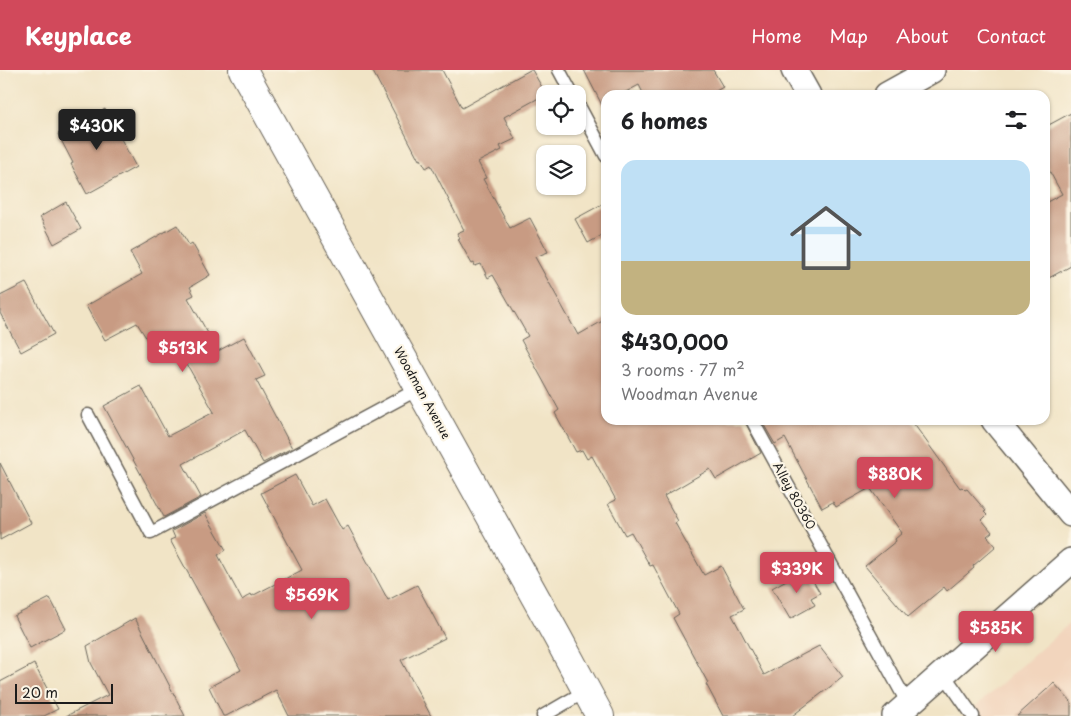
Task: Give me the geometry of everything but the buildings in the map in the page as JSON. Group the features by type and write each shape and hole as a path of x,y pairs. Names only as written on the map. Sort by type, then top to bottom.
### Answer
{"main road":[{"name":"Woodman Avenue","path":"243,70 600,716"}],"street":[{"path":"794,70 805,90"},
{"path":"896,90 932,70"},
{"path":"998,425 1071,514"},
{"path":"901,710 1069,566"}],"lane":[{"path":"559,70 567,85"},
{"path":"586,119 601,147"},
{"path":"88,415 151,533 420,388"},
{"name":"Alley 80360","path":"755,425 901,710"},
{"path":"943,673 973,716"},
{"path":"543,716 586,691"}],"shaded area":[{"path":"1071,622 1071,716 965,716"}]}
